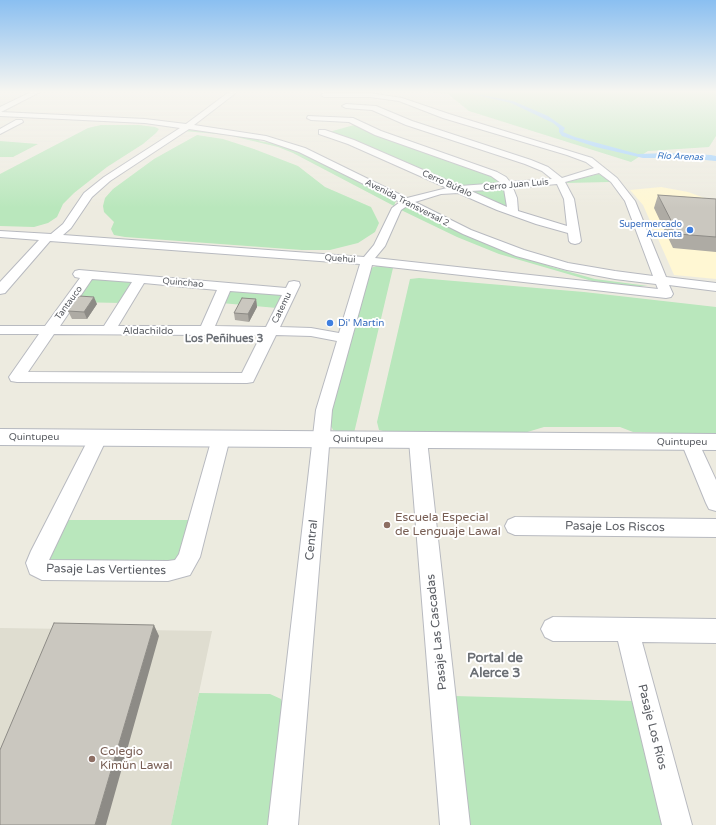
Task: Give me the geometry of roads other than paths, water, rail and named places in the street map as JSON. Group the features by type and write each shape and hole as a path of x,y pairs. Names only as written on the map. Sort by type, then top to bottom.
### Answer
{"street":[{"path":"0,290 51,238 67,226 88,195 107,179 181,130"},
{"name":"Avenida Transversal 2","path":"219,130 242,133 301,144 406,202 467,232 520,253 583,269 662,282 716,287"},
{"name":"Cerro Búfalo","path":"331,130 318,134 352,142 458,189 574,236 569,199 560,181"},
{"path":"373,130 494,174 503,179 508,186 512,198 513,212"},
{"path":"434,130 535,164 549,171 560,181"},
{"path":"493,130 576,155 588,160 602,169 614,180 630,201 662,282"},
{"name":"Cerro Juan Luis","path":"406,202 432,193 458,189 560,181 602,169"},
{"path":"367,261 375,252 382,240 397,208 406,202"},
{"name":"Quehui","path":"0,234 367,261 666,294 662,282"},
{"name":"Central","path":"283,825 324,410 367,261"},
{"name":"Quinchao","path":"82,274 225,287 292,288"},
{"name":"Tantauco","path":"82,274 49,330 17,377 244,379 250,376 271,331"},
{"path":"108,330 140,279"},
{"path":"206,331 225,287"},
{"name":"Catemu","path":"271,331 292,288"},
{"name":"Aldachildo","path":"0,330 271,331 311,332 344,338"},
{"name":"Quintupeu","path":"0,437 716,442"},
{"name":"Pasaje Las Vertientes","path":"98,438 39,558 37,563 38,567 42,570 168,572 182,568 189,557 221,438"},
{"name":"Pasaje Las Cascadas","path":"418,440 455,825"},
{"path":"690,442 716,503"},
{"name":"Pasaje Los Riscos","path":"514,526 716,528"},
{"path":"553,629 716,630"},
{"name":"Pasaje Los Ríos","path":"627,630 677,825"}],"water":[{"name":"Río Arenas","path":"559,130 564,130 563,132 575,137 638,154 668,153 711,155 716,156 716,161 683,158 643,158 596,147 562,136"}],"place":[{"name":"Supermercado Acuenta","path":"690,230"},
{"name":"Di' Martin","path":"330,323"},
{"name":"Escuela Especial de Lenguaje Lawal","path":"387,525"},
{"name":"Colegio Kimün Lawal","path":"92,759"}],"district":[{"name":"Los Peñihues 3","path":"224,339"},
{"name":"Portal de Alerce 3","path":"495,666"}]}
